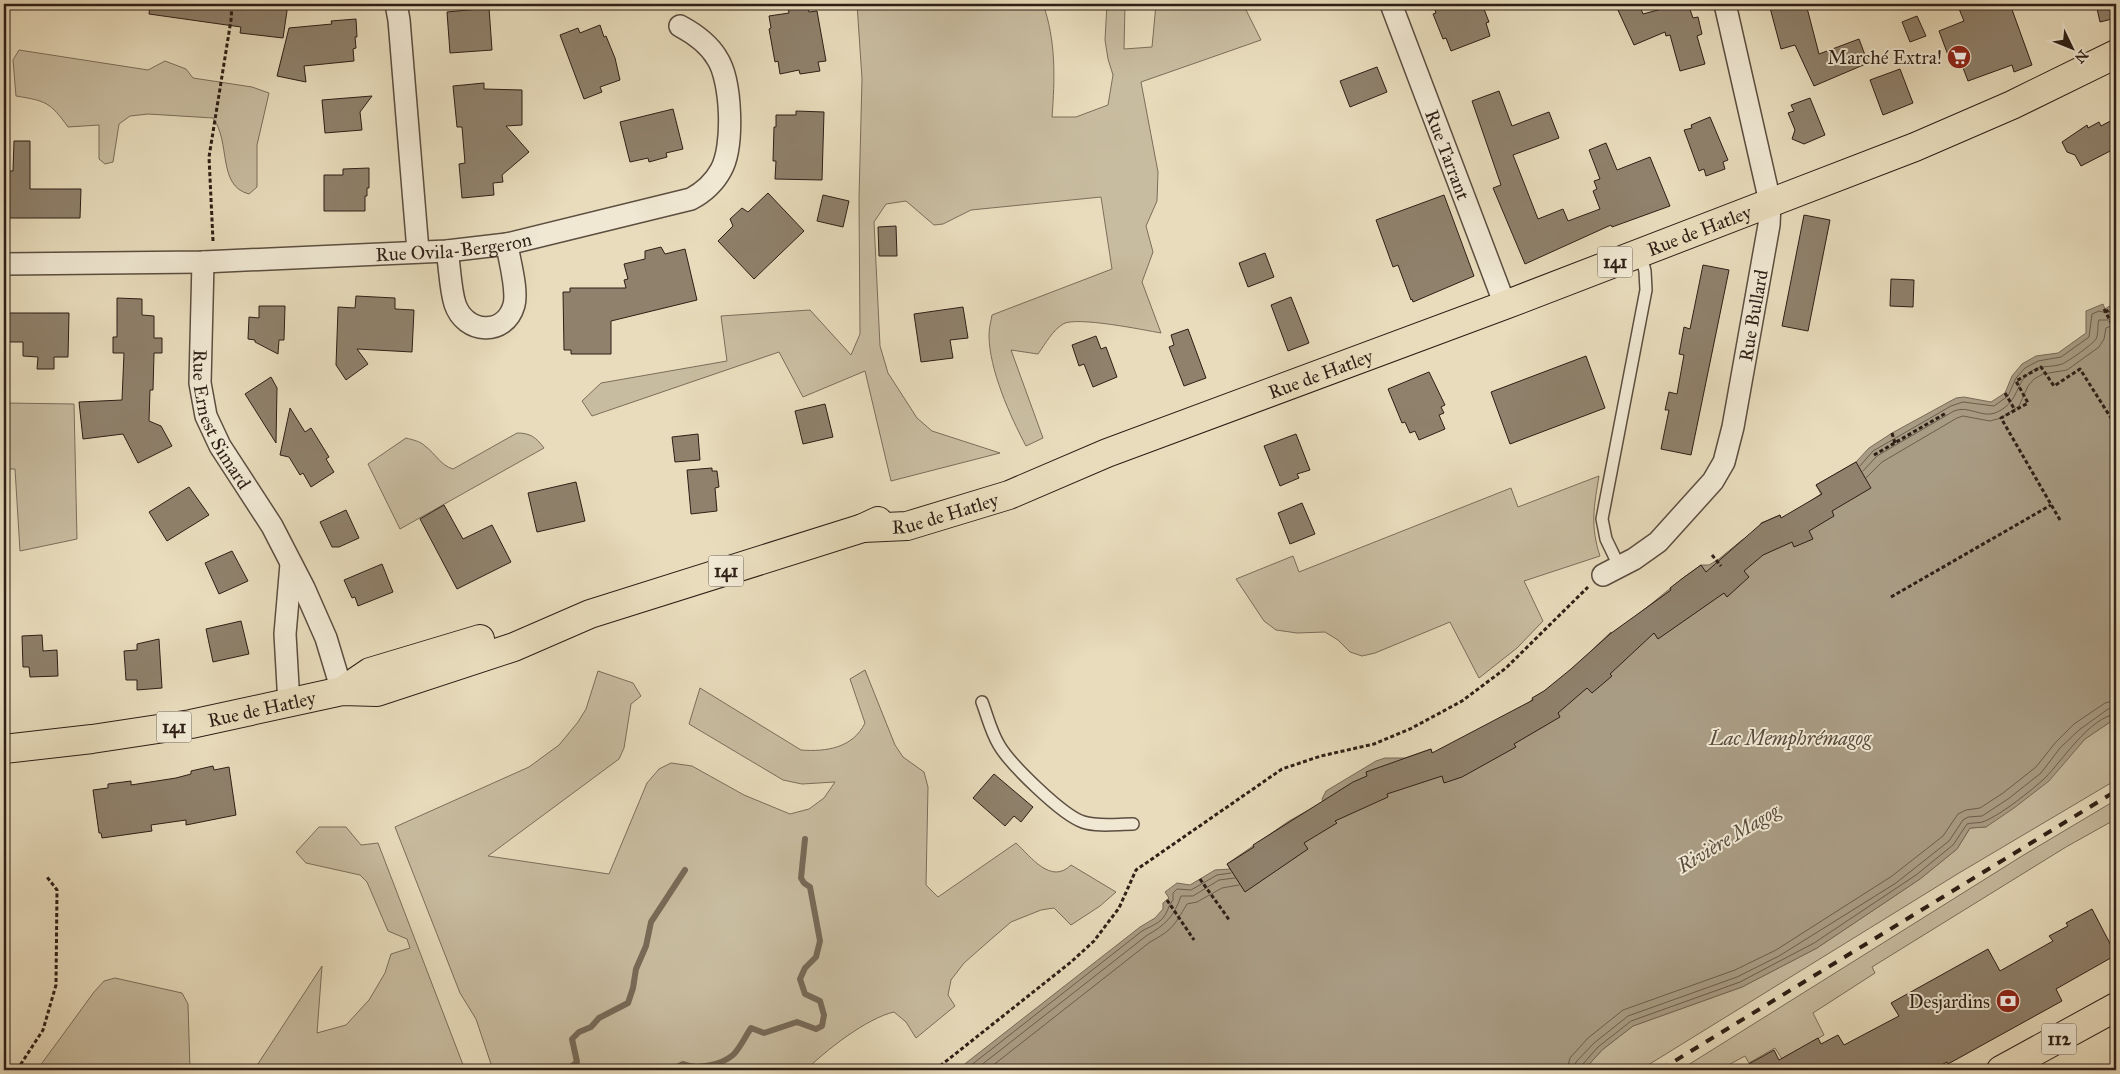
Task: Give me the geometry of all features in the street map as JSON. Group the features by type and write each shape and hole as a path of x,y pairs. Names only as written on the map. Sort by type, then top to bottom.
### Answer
{"main road":[{"name":"Rue de Hatley","path":"4,749 142,732 289,704 342,691 377,692 514,648 590,614 862,528 902,509 985,483 1108,453 1505,305 1915,147 2012,105 2116,54"},
{"name":"112","path":"2001,1070 2116,1007"}],"street":[{"path":"396,4 400,30 418,251"},
{"name":"Rue Tarrant","path":"1391,4 1505,305"},
{"name":"Rue Bullard","path":"1611,571 1634,559 1658,542 1713,481 1724,462 1732,433 1769,225 1770,202 1725,4"},
{"name":"Rue Ovila-Bergeron","path":"4,264 208,261 447,251 507,244 678,204 704,192 722,169 727,155 729,92 725,75 718,59 708,45 695,34 680,26"},
{"path":"447,251 455,304 460,313 470,324 482,329 493,328 508,315 514,305 515,295 507,244"},
{"name":"Rue Ernest Simard","path":"208,261 200,384 206,416 220,446 272,526 316,612 342,691"},
{"path":"289,704 285,634 291,564"}],"lane":[{"path":"1611,571 1602,519 1646,290 1645,271 1640,252"},
{"path":"982,702 997,742 1007,757 1067,814 1083,822 1133,824"}],"path":[{"path":"208,261 208,157 232,4"},
{"path":"2116,306 2105,311 2116,332"},
{"path":"2060,520 2001,418 2028,403 2016,382 2041,366 2054,386 2080,369 2116,426"},
{"path":"2005,393 2015,410"},
{"path":"1874,455 1946,413"},
{"path":"1892,433 1895,442"},
{"path":"1891,597 2051,505"},
{"path":"1712,555 1721,566"},
{"path":"935,1070 1071,962 1094,941 1119,908 1136,870 1282,769 1321,756 1374,744 1410,729 1462,701 1506,668 1578,596 1611,571"},
{"path":"17,1070 43,1030 56,985 57,890 47,877"},
{"path":"1200,879 1230,921"},
{"path":"1167,900 1194,940"}],"shaded area":[{"path":"857,4 1043,4 1054,60 1052,117 1076,117 1108,105 1113,75 1105,40 1107,4 1125,4 1124,49 1152,47 1156,4 1243,4 1261,40 1141,82 1158,172 1157,201 1146,226 1153,252 1142,282 1161,333 1110,324 1070,322 1063,324 1056,330 1038,354 1011,350 1043,438 1026,446 1013,421 996,377 989,335 992,315 1112,269 1101,197 971,210 943,224 934,225 906,201 886,204 874,222 880,346 888,373 917,418 932,431 1000,453 891,481 865,371 803,397 779,352 592,416 582,401 601,383 727,361 721,316 810,310 851,355 860,334 859,198 862,79"},
{"path":"19,50 148,70 165,61 186,69 193,78 252,87 269,93 257,145 257,187 249,194 239,189 232,182 228,173 222,139 213,118 148,114 130,116 119,124 113,162 105,164 99,159 99,125 68,127 52,108 41,101 16,96 13,60"},
{"path":"4,403 74,404 77,539 20,551 15,469 4,469"},
{"path":"517,433 532,436 544,448 400,529 368,464 406,438 423,444 441,462 453,469"},
{"path":"1599,476 1594,507 1594,525 1600,556 1524,581 1543,621 1517,648 1479,678 1450,622 1375,653 1362,656 1350,652 1338,640 1325,632 1297,633 1276,630 1264,621 1236,579 1293,556 1299,572 1511,488 1518,507"},
{"path":"865,670 895,745 903,757 924,772 928,787 926,885 938,897 1016,843 1049,871 1064,870 1071,865 1116,892 1100,906 1071,925 1054,908 1041,910 1011,922 964,963 951,980 948,995 955,1006 916,1038 906,1022 894,1012 883,1015 859,1028 835,1045 806,1070 493,1070 476,1019 460,993 395,827 529,767 559,745 586,709 598,671 633,683 641,696 631,704 624,748 619,759 488,856 609,874 647,783 659,769 671,763 692,766 744,795 790,814 809,809 824,798 835,782 802,784 783,780 689,724 700,688 801,750 820,750 838,747 846,743 860,731 865,723 850,679"},
{"path":"2116,718 2116,780 1959,873 1640,1070 1584,1070 1602,1050 1633,1026 1742,987 1817,948 1920,879 1957,849 1970,828 1986,827 2069,756 2085,739"},
{"path":"2116,800 2116,819 2066,847 1872,967 1875,973 1813,1013 1824,1035 1782,1059 1775,1048 1749,1063 1745,1056 1719,1070 1680,1070 2022,856"},
{"path":"319,827 346,827 361,845 378,843 465,1070 254,1070 322,966 317,1033 346,1025 369,1000 385,973 391,954 410,948 407,939 388,931 367,882 360,875 306,863 296,852"},
{"path":"115,978 182,993 188,1004 190,1070 37,1070 94,992 104,981"}],"water":[{"name":"Lac Memphrémagog","path":"2116,302 2116,718 2085,739 2049,781 2014,808 1986,827 1970,828 1957,849 1920,879 1817,948 1742,987 1633,1026 1602,1050 1584,1070 957,1070 1140,927 1155,918 1163,909 1163,903 1169,898 1165,892 1177,883 1190,885 1215,870 1230,869 1227,864 1289,821 1323,802 1322,799 1326,791 1376,761 1385,758 1405,758 1431,749 1433,755 1530,702 1563,677 1611,632 1613,635 1701,565 1709,565 1719,559 1742,540 1760,530 1761,523 1780,515 1782,520 1821,494 1816,485 1856,462 1869,448 1892,433 1956,398 1964,397 1991,402 2005,393 2012,376 2022,364 2036,356 2058,353 2086,333 2086,311 2103,304 2105,309"}],"building":[{"path":"150,4 288,4 283,38 240,33 241,27 149,14"},
{"path":"807,4 809,12 817,11 826,61 818,62 820,71 800,74 799,70 780,74 778,61 775,62 769,29 771,28 769,16 789,13 788,7"},
{"path":"1433,4 1482,4 1489,22 1486,23 1490,36 1451,51 1446,38 1443,39 1433,14 1436,13"},
{"path":"1628,4 1639,4 1643,14 1680,4 1688,4 1693,18 1698,17 1702,34 1697,36 1705,64 1680,71 1670,35 1666,36 1665,32 1634,45 1617,8"},
{"path":"1769,4 1806,4 1819,54 1859,39 1868,63 1814,86 1795,45 1781,49"},
{"path":"1957,4 2010,4 2032,65 2014,72 2012,65 1968,81 1957,52 1948,55 1939,31 1964,21"},
{"path":"2096,4 2116,4 2116,18 2100,22"},
{"path":"489,8 492,50 450,53 447,12"},
{"path":"1917,16 1926,36 1910,42 1902,22"},
{"path":"356,19 357,37 355,37 356,48 353,49 354,61 304,66 306,82 277,76 289,28 332,24 331,21"},
{"path":"600,25 615,58 620,80 600,87 602,92 584,99 560,35 578,28 580,33"},
{"path":"1377,67 1387,92 1350,107 1340,81"},
{"path":"1900,69 1913,103 1883,115 1870,80"},
{"path":"484,83 484,89 522,90 522,125 506,126 529,152 502,175 503,182 493,183 494,195 462,198 459,164 465,163 462,127 457,127 453,86"},
{"path":"1499,91 1512,126 1549,112 1559,138 1513,155 1538,219 1563,209 1568,221 1600,209 1593,191 1597,189 1594,181 1600,179 1589,150 1606,143 1617,170 1650,157 1670,206 1612,227 1611,225 1525,264 1493,188 1501,185 1472,101"},
{"path":"372,96 360,112 362,130 325,133 322,100"},
{"path":"1810,98 1825,135 1804,144 1792,139 1795,130 1788,113 1794,111 1791,105"},
{"path":"673,109 683,149 666,153 667,157 649,162 648,158 630,162 620,122"},
{"path":"796,111 824,112 822,180 775,179 776,161 773,161 776,115 796,115"},
{"path":"1710,117 1728,160 1723,162 1725,169 1706,176 1704,169 1699,171 1684,130 1692,128 1691,125"},
{"path":"2116,118 2116,148 2081,166 2075,155 2067,152 2062,142 2087,125 2088,128 2099,122 2101,126"},
{"path":"14,141 30,141 30,189 81,189 80,218 4,218 4,171 13,171"},
{"path":"369,168 369,188 367,188 367,196 365,196 365,211 324,211 324,175 343,175 343,169"},
{"path":"768,193 804,231 754,279 718,241 733,226 730,219 742,208 748,212"},
{"path":"823,195 849,201 843,227 817,221"},
{"path":"1444,195 1474,276 1413,302 1398,265 1393,267 1376,220"},
{"path":"1804,215 1830,220 1808,331 1782,326"},
{"path":"896,226 897,256 879,256 878,227"},
{"path":"661,247 665,254 685,249 697,300 611,321 611,354 571,354 571,350 564,350 563,292 570,292 570,288 626,288 624,280 628,279 624,264 645,259 645,251"},
{"path":"1265,253 1274,277 1248,287 1239,263"},
{"path":"1703,265 1729,270 1691,455 1661,449 1669,410 1665,410 1669,392 1677,394 1684,355 1679,354 1684,327 1690,329"},
{"path":"1891,279 1914,280 1913,307 1890,306"},
{"path":"356,296 395,298 395,309 414,310 412,352 357,349 368,364 346,380 336,365 338,307 355,308"},
{"path":"1291,297 1309,343 1288,351 1271,305"},
{"path":"117,298 142,299 142,315 154,316 154,338 162,338 162,353 154,353 153,390 150,390 149,421 161,426 172,446 138,463 123,434 83,439 79,402 122,400 124,353 113,353 113,337 117,337"},
{"path":"259,306 285,306 284,340 279,340 278,354 255,342 255,340 248,339 249,317 259,318"},
{"path":"963,307 968,338 950,340 953,358 921,362 914,314"},
{"path":"4,313 69,313 68,357 54,357 54,369 37,369 38,357 23,356 23,342 4,342"},
{"path":"1188,329 1206,378 1184,386 1169,347 1174,345 1171,335"},
{"path":"1096,336 1101,349 1106,347 1117,377 1093,387 1084,364 1079,366 1072,345"},
{"path":"1586,356 1605,408 1510,444 1491,392"},
{"path":"1429,372 1445,405 1441,407 1444,413 1439,415 1445,429 1419,440 1415,431 1410,433 1405,422 1402,423 1388,389"},
{"path":"271,377 277,388 276,443 245,394"},
{"path":"825,404 833,437 803,444 795,411"},
{"path":"290,408 305,432 311,428 329,457 326,459 334,472 311,487 303,473 300,475 289,457 280,455"},
{"path":"698,434 700,460 675,462 672,437"},
{"path":"1296,434 1310,470 1297,474 1299,478 1280,486 1264,446"},
{"path":"1856,462 1871,488 1832,511 1834,516 1809,531 1813,539 1794,547 1792,542 1763,555 1744,571 1749,577 1727,597 1724,593 1658,639 1654,633 1610,674 1612,676 1592,693 1587,688 1558,713 1560,717 1514,744 1516,747 1462,777 1444,783 1442,776 1387,794 1388,797 1335,821 1337,823 1304,843 1308,849 1245,892 1227,864 1254,847 1253,845 1353,782 1367,776 1366,772 1431,749 1432,753 1533,700 1532,698 1544,691 1571,669 1610,634 1671,590 1670,588 1683,578 1701,565 1706,572 1762,523 1780,515 1781,518 1822,494 1816,485"},
{"path":"712,468 712,471 717,471 719,487 715,488 717,511 691,514 687,470"},
{"path":"576,482 585,521 537,532 528,493"},
{"path":"189,487 209,515 167,541 149,512"},
{"path":"1302,503 1315,534 1290,544 1278,513"},
{"path":"444,505 463,539 492,525 511,562 457,589 420,519"},
{"path":"346,510 359,538 339,547 332,547 320,522"},
{"path":"232,551 248,581 219,594 205,563"},
{"path":"382,564 393,592 358,606 355,597 352,598 344,580"},
{"path":"241,621 249,654 213,662 206,629"},
{"path":"42,635 43,651 57,650 58,676 30,677 29,667 23,667 22,636"},
{"path":"159,639 162,688 137,690 137,680 126,680 124,651 137,650 137,644"},
{"path":"213,766 214,770 229,767 236,815 186,825 186,820 151,825 152,831 102,838 101,833 99,833 93,790 108,788 108,784 131,781 131,785 176,778 191,774 191,771"},
{"path":"994,774 1033,807 1021,822 1014,816 1005,826 973,798"},
{"path":"2092,909 2116,955 2056,989 2062,1001 1948,1064 1947,1062 1932,1070 1738,1070 1774,1050 1779,1060 1818,1038 1821,1044 1838,1035 1844,1045 1899,1016 1891,1003 1988,949 2000,971 2053,941 2049,936 2068,926 2066,923"}],"waterway":[{"path":"671,1070 683,1064 695,1067 709,1066 728,1059 738,1049 751,1028 764,1033 797,1022 816,1029 822,1026 824,1015 820,1001 805,994 800,979 805,968 816,957 820,941 810,887 801,878 805,839"},
{"path":"567,1070 577,1062 572,1039 579,1032 591,1027 599,1018 628,1003 636,969 646,946 651,922 685,870"},
{"path":"631,1070 641,1070"}],"railway":[{"path":"1660,1070 2116,791"}],"place":[{"name":"Marché Extra!","path":"1959,57"},
{"name":"Desjardins","path":"2008,1001"}],"water label":[{"name":"Rivière Magog","path":"1728,838"}]}
